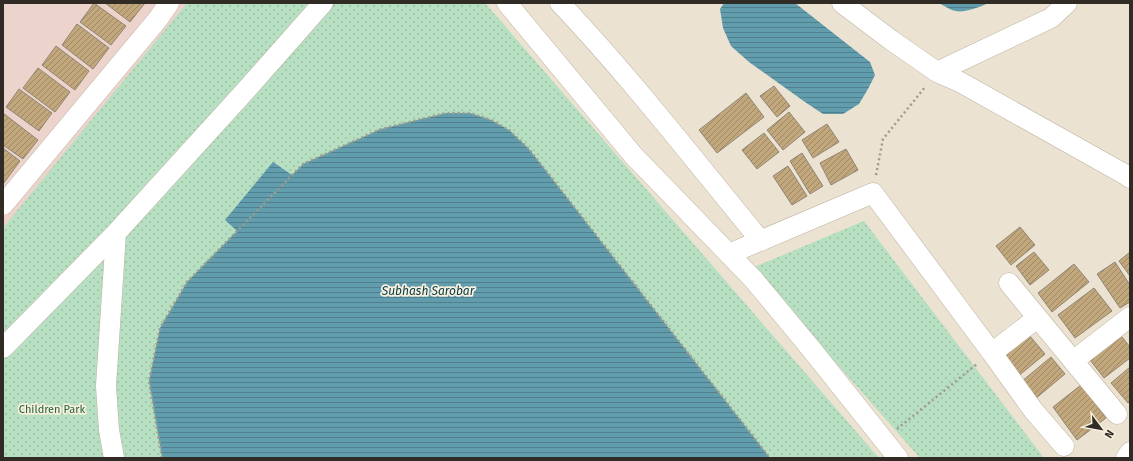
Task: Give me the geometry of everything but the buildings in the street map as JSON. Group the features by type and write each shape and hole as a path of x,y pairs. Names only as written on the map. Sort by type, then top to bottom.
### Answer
{"street":[{"path":"3,205 158,19 169,3"},
{"path":"3,348 116,233 242,95 323,3"},
{"path":"507,3 633,155 759,286 898,458"},
{"path":"560,3 651,107 761,241"},
{"path":"842,3 937,72 960,82 1130,178"},
{"path":"937,72 1051,18 1067,3"},
{"path":"729,254 873,193 992,353 1032,410 1064,446"},
{"path":"114,458 109,430 106,386 116,233"},
{"path":"1009,283 1117,414"},
{"path":"1073,361 1130,317"},
{"path":"992,353 1037,318"},
{"path":"1126,458 1130,452"}],"path":[{"path":"873,193 883,139 937,72"},
{"path":"162,458 150,381 160,328 187,282 303,164 381,129 446,113 470,113 491,120 509,130 529,149 770,458"},
{"path":"883,440 992,353"}],"shaded area":[{"path":"3,3 302,3 3,324"}],"green space":[{"name":"Children Park","path":"187,3 485,3 879,458 3,458 3,228"},
{"path":"864,221 1044,458 920,458 752,268"}],"water":[{"path":"724,3 795,3 870,62 875,75 859,104 843,114 823,114 749,62 731,46 723,28 720,9"},
{"path":"939,3 988,3 973,9 955,11"},
{"name":"Subhash Sarobar","path":"446,113 470,113 491,120 509,130 529,149 770,458 162,458 149,381 160,328 187,282 237,231 225,220 273,162 292,175 303,164 381,129"}]}
